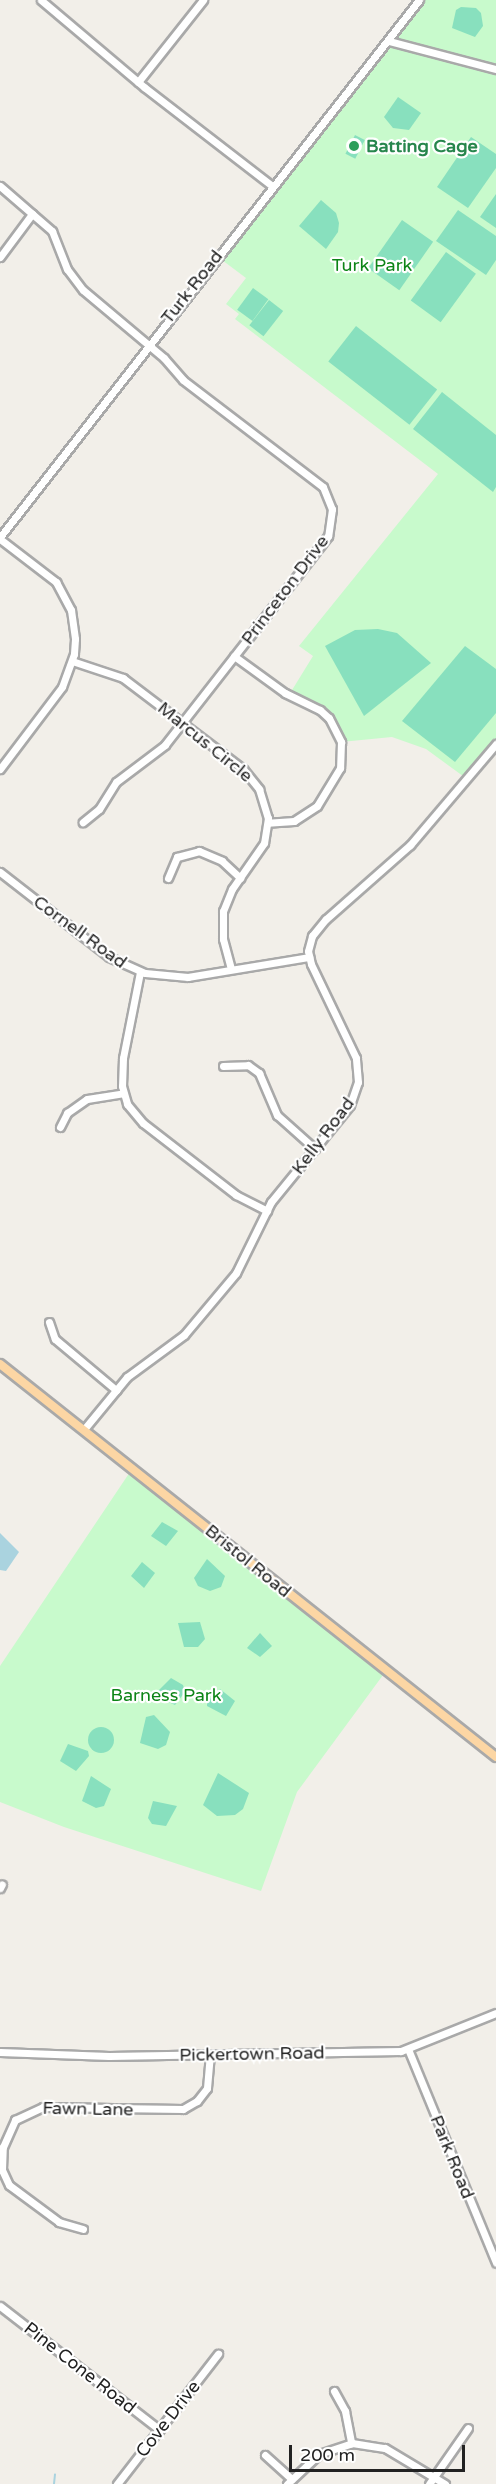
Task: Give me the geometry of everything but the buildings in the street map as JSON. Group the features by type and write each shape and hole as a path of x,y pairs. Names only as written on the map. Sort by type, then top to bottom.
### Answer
{"main road":[{"name":"Bristol Road","path":"0,1364 85,1428 496,1757"}],"street":[{"path":"41,0 138,82 272,186"},
{"path":"138,82 203,0"},
{"name":"Turk Road","path":"0,538 147,345 419,0"},
{"path":"388,41 496,69"},
{"path":"0,186 33,214 56,238 74,280 147,345"},
{"path":"0,257 33,214"},
{"name":"Princeton Drive","path":"83,822 99,809 116,782 158,753 328,536 333,516 329,497 323,488 178,376 147,345"},
{"path":"0,538 50,576 66,600 74,629 72,661 55,698 0,769"},
{"path":"231,968 223,939 223,911 240,878 264,843 268,823 294,821 317,806 340,768 341,742 329,718 320,710 285,693 234,656"},
{"name":"Marcus Circle","path":"72,661 123,678 252,778 264,801 268,823"},
{"path":"309,957 312,936 320,925 410,845 496,744"},
{"path":"168,878 177,857 199,851 222,861 240,878"},
{"name":"Cornell Road","path":"0,872 109,957 140,972 188,977 231,968 309,957"},
{"name":"Kelly Road","path":"85,1428 134,1371 192,1326 236,1273 267,1211 350,1106 358,1074 354,1051 309,957"},
{"path":"140,972 123,1058 123,1092 143,1123 236,1195 267,1211"},
{"path":"223,1066 248,1065 259,1073 277,1115 315,1149"},
{"path":"60,1127 67,1113 87,1099 123,1092"},
{"path":"50,1322 55,1339 116,1390"},
{"name":"Pickertown Road","path":"0,2052 210,2056 408,2049 496,2013"},
{"name":"Park Road","path":"408,2049 496,2263"},
{"name":"Fawn Lane","path":"83,2229 59,2222 14,2192 2,2170 1,2147 15,2120 34,2108 183,2109 197,2101 207,2088 210,2056"},
{"name":"Pine Cone Road","path":"0,2306 160,2430"},
{"name":"Cove Drive","path":"117,2484 218,2354"},
{"path":"334,2391 345,2411 351,2443"},
{"path":"431,2481 468,2428"},
{"path":"265,2456 290,2481 319,2454 351,2443 385,2448 431,2481 445,2484"}],"green space":[{"name":"Turk Park","path":"422,0 496,0 496,743 467,779 426,749 392,737 341,742 329,718 289,695 313,656 299,646 438,474 235,319 239,314 226,304 246,278 218,257"},
{"path":"461,7 476,8 481,13 483,26 475,37 452,28 456,10"},
{"path":"398,97 421,113 409,130 393,128 384,117"},
{"name":"Batting Cage","path":"355,135 365,140 355,159 345,154"},
{"path":"471,137 496,154 496,168 468,208 437,187"},
{"path":"496,194 496,228 480,217"},
{"path":"321,200 336,213 339,223 338,232 326,249 299,226"},
{"path":"458,210 496,236 496,260 486,275 436,241"},
{"path":"402,220 433,242 399,290 368,268"},
{"path":"446,252 476,274 441,322 411,301"},
{"path":"253,288 268,299 253,321 237,310"},
{"path":"269,300 283,311 263,336 249,325"},
{"path":"356,326 437,389 409,425 328,361"},
{"path":"442,392 496,435 496,487 493,492 413,429"},
{"path":"378,629 397,633 431,663 364,716 325,646 355,630"},
{"path":"465,646 496,669 496,713 455,762 402,721"},
{"name":"Barness Park","path":"132,1469 386,1671 297,1792 261,1891 64,1827 0,1802 0,1666"},
{"path":"162,1522 178,1531 166,1546 151,1536"},
{"path":"207,1559 225,1576 221,1587 210,1591 198,1586 194,1578"},
{"path":"142,1562 155,1573 144,1588 131,1576"},
{"path":"200,1622 205,1639 198,1647 184,1647 178,1623"},
{"path":"260,1633 272,1646 260,1657 247,1648"},
{"path":"171,1678 183,1685 185,1692 175,1705 158,1697 157,1692"},
{"path":"220,1689 235,1701 226,1716 207,1706 207,1702"},
{"path":"154,1715 170,1732 166,1745 158,1749 140,1743 146,1717"},
{"path":"101,1727 110,1731 114,1740 110,1749 101,1753 92,1749 88,1740 92,1731"},
{"path":"68,1744 88,1751 89,1756 76,1771 60,1761"},
{"path":"218,1773 249,1793 243,1809 235,1815 217,1816 203,1805"},
{"path":"91,1776 111,1789 104,1806 96,1808 82,1801"},
{"path":"153,1801 177,1806 166,1826 152,1824 148,1818"}],"water":[{"path":"0,1533 19,1552 6,1571 0,1570"}],"waterway":[{"path":"54,2484 55,2475"}],"place":[{"name":"Batting Cage","path":"354,146"}]}
